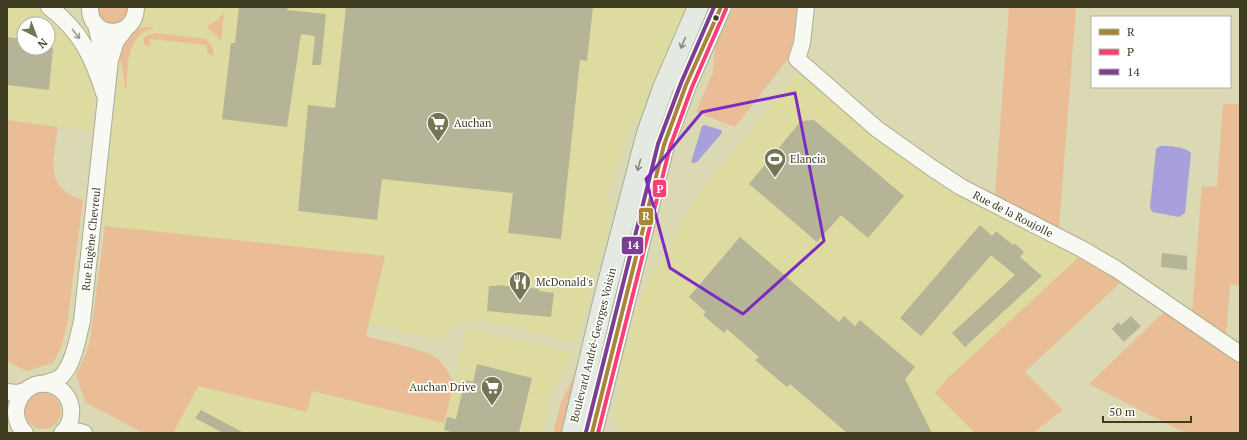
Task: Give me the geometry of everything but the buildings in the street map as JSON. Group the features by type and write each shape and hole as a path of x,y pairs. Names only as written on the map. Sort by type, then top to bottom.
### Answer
{"main road":[{"name":"Boulevard André-Georges Voisin","path":"572,433 602,302 648,133 663,88 698,7"},
{"name":"Boulevard André-Georges Voisin","path":"592,433 664,145 686,85 721,7"}],"street":[{"path":"49,7 69,25 84,44 94,63 106,100"},
{"path":"76,7 93,18 105,31 112,32 126,28"},
{"name":"Rue Eugène Chevreul","path":"63,374 73,355 82,321 110,60 116,41 132,22 136,7"},
{"name":"Rue de la Roujolle","path":"806,7 802,43 797,59 877,129 961,187 1082,249 1116,269 1240,354"},
{"name":"Rue Eugène Chevreul","path":"93,18 104,63 106,100"},
{"path":"23,432 16,420 18,400 25,391 32,386 58,379 63,374"},
{"path":"62,432 70,421 71,414 70,402 64,392 62,381 63,374"},
{"path":"44,384 56,387 64,392"},
{"path":"7,393 25,391"},
{"path":"7,393 16,408"},
{"path":"71,414 76,425 83,432"},
{"path":"62,432 72,430 83,432"}],"highlighted area":[{"path":"795,93 824,241 743,314 670,268 646,179 702,112"}],"shaded area":[{"path":"7,7 34,7 48,16 16,16 16,56 56,56 56,23 64,30 72,42 89,77 94,96 91,131 7,120"},
{"path":"96,7 129,7 129,14 118,26 102,24"},
{"path":"145,7 686,7 642,113 629,129 608,196 611,216 579,339 569,341 487,321 464,321 451,327 439,338 434,339 369,323 385,256 102,226 123,41 137,29 143,20"},
{"path":"734,7 797,7 794,36 787,60 735,127 696,112 713,72 715,47"},
{"path":"1009,7 1076,7 1059,228 995,194"},
{"path":"224,13 221,41 206,26 215,22"},
{"path":"155,27 145,31 133,44 128,62 126,92 119,54 125,39 137,29"},
{"path":"156,33 206,39 212,47 213,56 207,53 207,45 150,39 150,46 144,45 143,40 146,36"},
{"path":"797,74 807,77 876,138 916,168 938,182 1002,217 1080,256 948,378 935,393 975,433 629,433 614,424 622,362 634,315 648,281 700,192"},
{"path":"1223,104 1240,104 1240,286 1230,284 1226,336 1192,312 1202,186 1217,187"},
{"path":"7,120 58,127 54,161 56,180 70,195 83,200 67,325 61,348 53,363 26,371 7,361"},
{"path":"705,125 721,130 722,133 697,162 691,162 702,126"},
{"path":"1160,146 1172,146 1184,149 1191,153 1185,213 1179,217 1152,212 1150,207 1156,149"},
{"path":"105,226 385,256 366,336 424,352 432,355 441,362 454,383 444,423 312,391 307,412 198,386 173,433 143,433 85,402 76,374 86,354 90,340"},
{"path":"1080,256 1121,282 1025,372 1063,410 1033,433 975,433 935,393 948,378"},
{"path":"1164,312 1240,365 1240,433 1185,433 1089,384"},
{"path":"467,328 574,354 551,396 542,433 173,433 198,386 307,412 312,391 444,423"},
{"path":"575,375 562,433 553,433 561,402"},
{"path":"47,393 56,398 60,404 60,418 56,424 47,429 39,429 30,424 26,418 25,407 30,398 36,394"}],"transit line":[{"name":"14","path":"586,432 658,144 681,83 714,7"},
{"name":"R","path":"592,433 664,145 686,85 721,7"},
{"name":"P","path":"598,433 670,147 692,87 726,9"}],"place":[{"name":"Auchan","path":"438,142"},
{"name":"Elancia","path":"775,178"},
{"name":"McDonald's","path":"520,302"},
{"name":"Auchan Drive","path":"492,406"}]}
